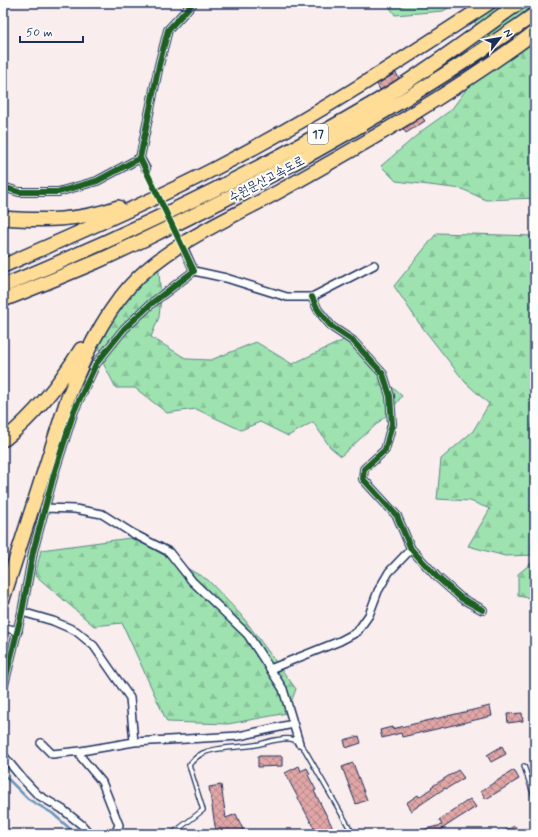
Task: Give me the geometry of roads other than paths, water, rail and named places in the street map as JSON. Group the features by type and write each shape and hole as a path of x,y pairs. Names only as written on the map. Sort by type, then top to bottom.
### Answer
{"highway":[{"path":"3,266 99,224 213,170 298,123 383,72 489,3"},
{"name":"수원문산고속도로","path":"3,286 104,243 240,177 378,100 519,3"},
{"name":"수원문산고속도로","path":"3,300 97,261 210,207 297,162 484,50 535,14"},
{"path":"5,439 31,416 58,384 107,310 119,296 164,256 411,115 492,63 535,32"},
{"path":"3,218 49,220 95,214 133,202 213,170"},
{"path":"3,599 62,414 80,368 107,316 129,287"}],"street":[{"path":"146,170 140,158 159,65 168,30 193,3"},
{"path":"3,187 19,192 58,192 97,181 140,158"},
{"path":"185,251 194,271"},
{"path":"3,689 18,631 33,552 44,508 74,411 96,364 124,329 152,303 194,271 226,278 287,297 312,297 374,265"},
{"path":"312,297 318,310 332,327 353,341 383,374 390,396 392,424 385,450 364,469 363,479 397,516 411,549 437,577 461,598 483,610"},
{"path":"44,508 74,509 102,514 132,533 169,552 192,580 248,635 282,689 299,743"},
{"path":"270,669 340,641 357,632 369,615 378,591 389,572 411,549"},
{"path":"22,612 53,621 76,631 94,646 130,698 134,742"},
{"path":"6,628 18,631"},
{"path":"41,743 52,754 81,751 134,742 239,736 293,724"},
{"path":"81,751 81,758 102,782 119,825 115,834"},
{"path":"3,755 38,795 62,808 90,834"}],"lane":[{"path":"172,834 203,810 189,765 194,759 203,753 216,749 292,739 299,743 313,762 353,834"},
{"path":"524,766 535,799"}],"waterway":[{"path":"3,772 5,776 28,799 52,813 76,834"}],"tunnel":[{"path":"146,169 168,214"},
{"path":"172,224 183,247"}]}
